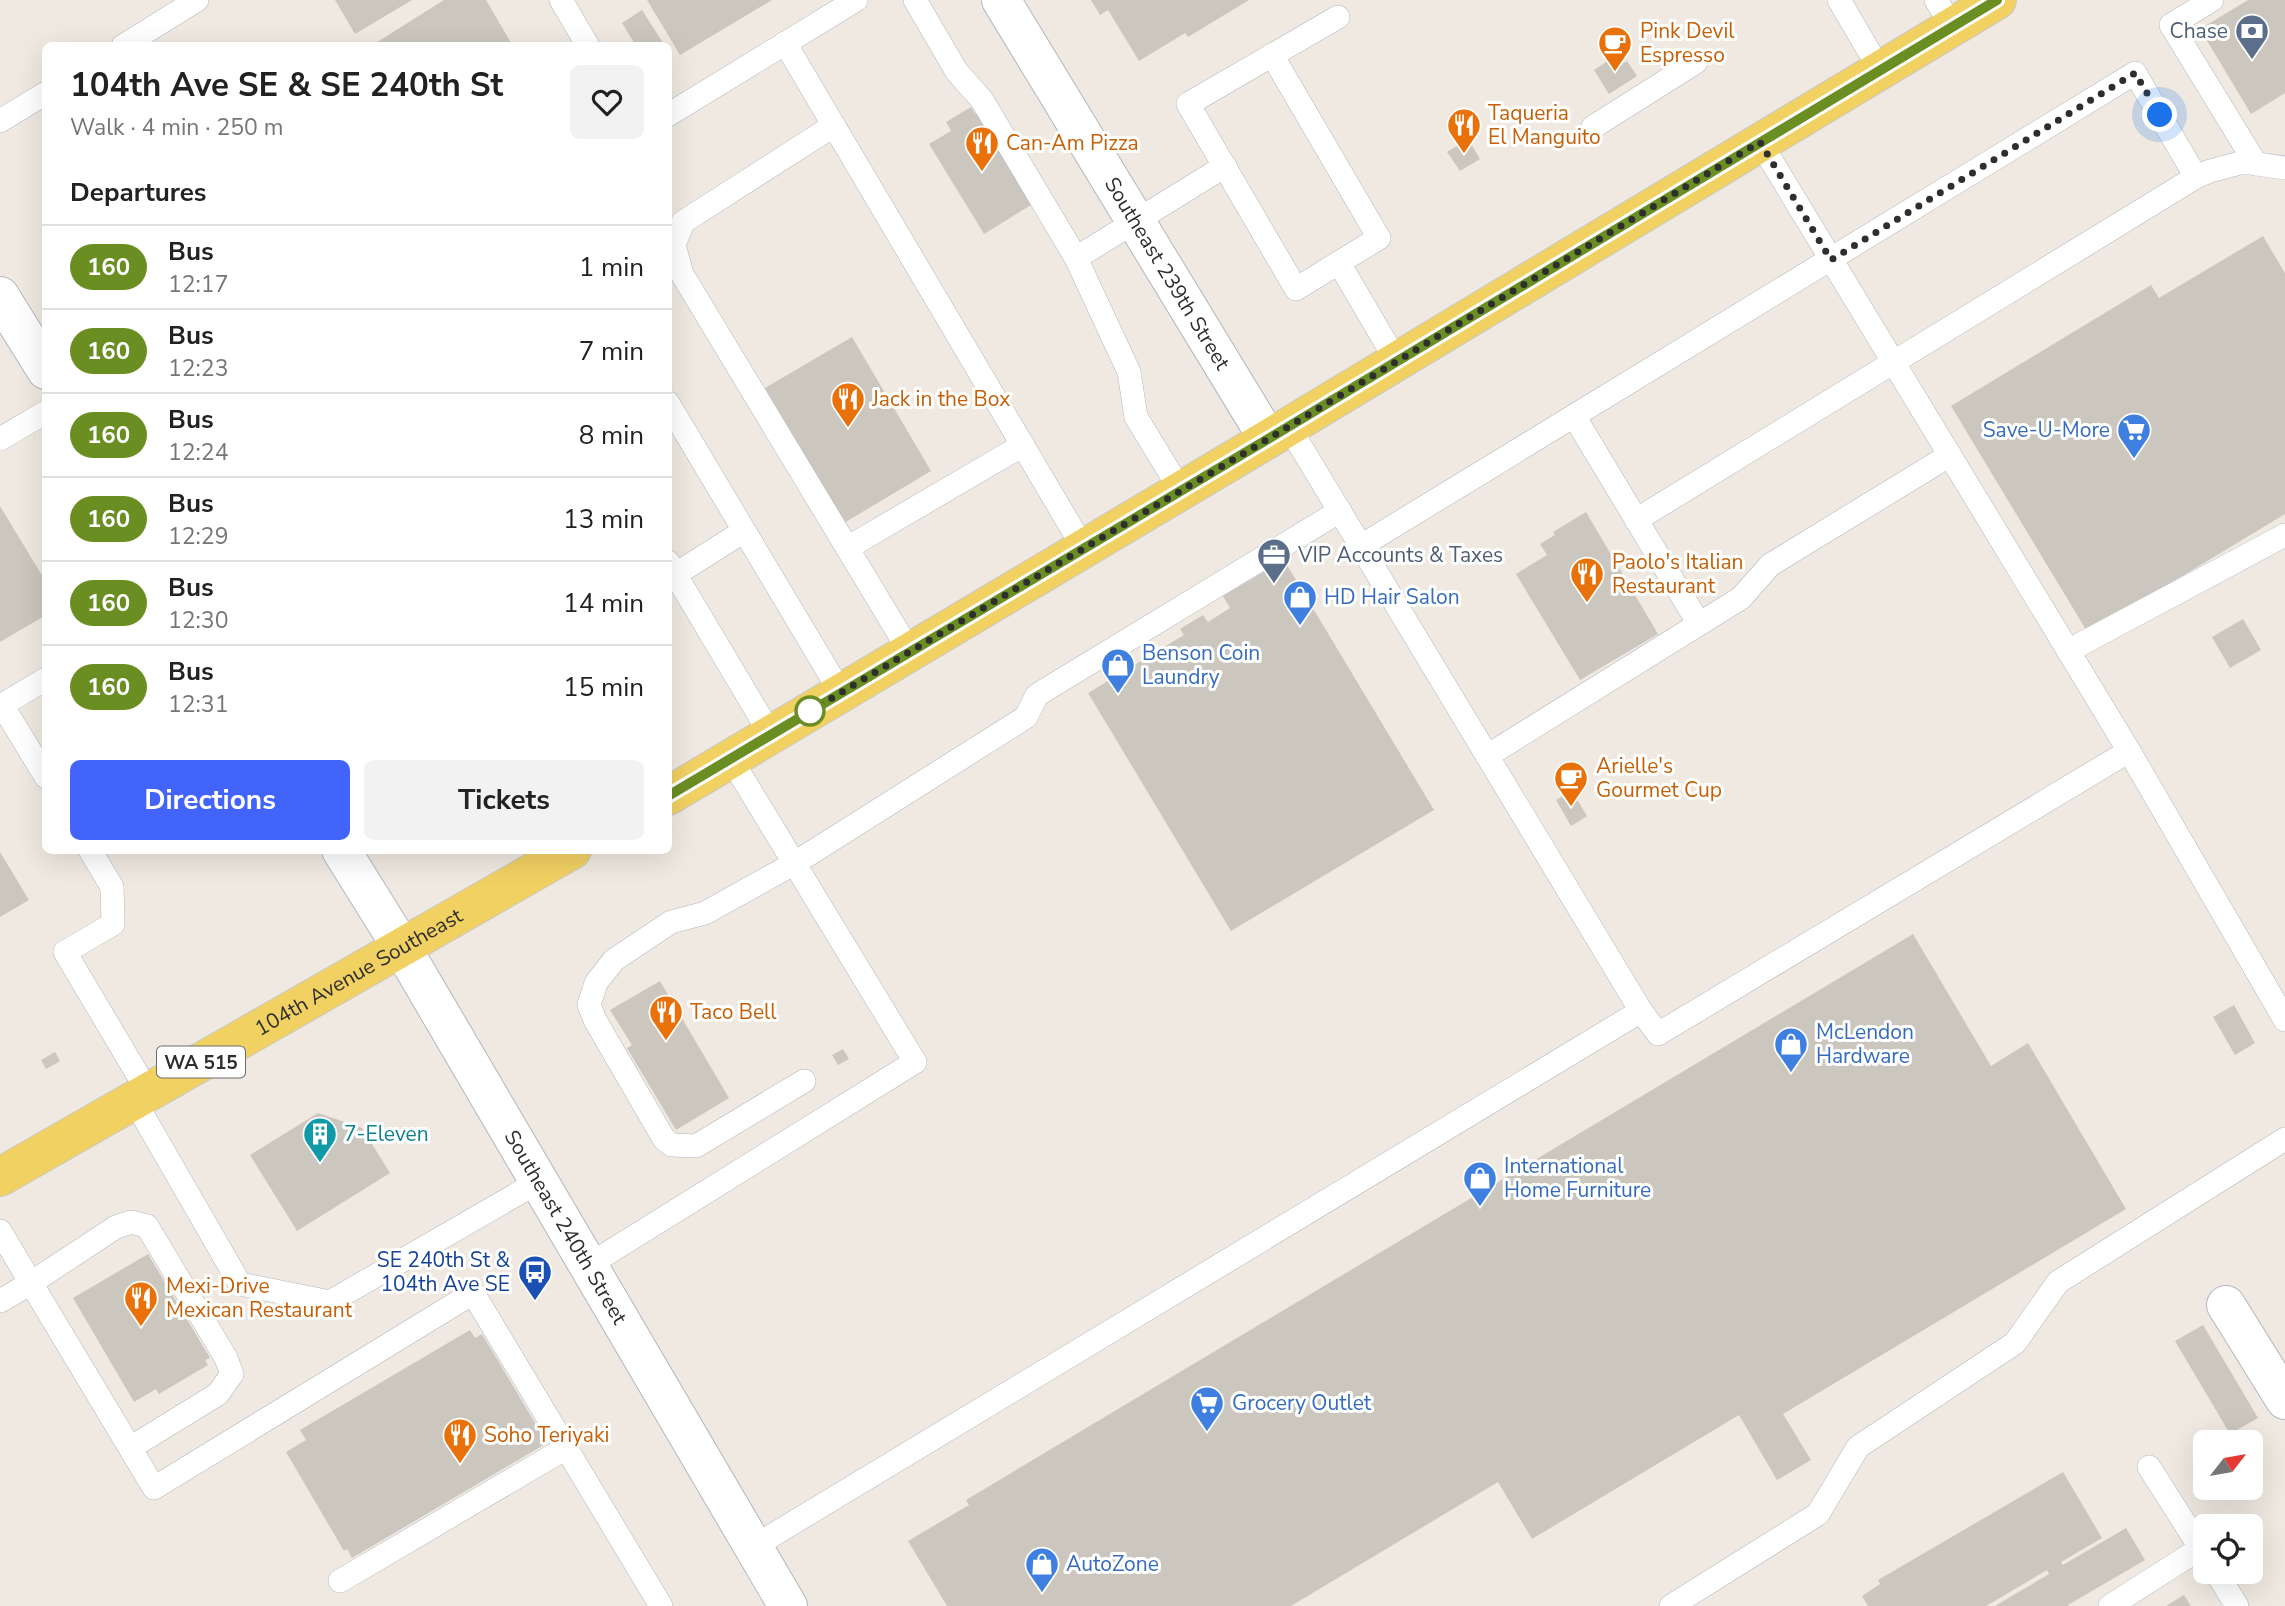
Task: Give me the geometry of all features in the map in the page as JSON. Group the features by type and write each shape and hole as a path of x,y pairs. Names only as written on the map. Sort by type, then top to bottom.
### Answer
{"main road":[{"name":"Southeast 239th Street","path":"1001,0 1136,222 1279,433"},
{"path":"672,794 1279,433 1880,71 1944,13 1997,0"},
{"path":"0,296 42,364"},
{"name":"Southeast 240th Street","path":"343,854 402,948 753,1547 781,1604"},
{"name":"104th Avenue Southeast","path":"0,1177 565,854"},
{"path":"2226,1305 2285,1400"}],"lane":[{"path":"129,42 197,0"},
{"path":"561,0 586,42"},
{"path":"672,113 856,0"},
{"path":"915,0 957,72 982,100 1076,258 1129,372 1136,417 1181,491"},
{"path":"1839,0 1880,71"},
{"path":"2212,0 2171,25 2256,164"},
{"path":"1272,55 1379,238 1296,289 1188,104 1272,55 1338,17"},
{"path":"785,43 1084,549"},
{"path":"1593,127 1696,62"},
{"path":"1361,546 2135,73 2196,177"},
{"path":"0,121 42,98"},
{"path":"833,126 683,222 674,245 681,274 910,652"},
{"path":"1760,142 2129,751 2285,1020"},
{"path":"1636,520 2196,177 2244,162 2285,168"},
{"path":"1076,258 1225,166"},
{"path":"1339,262 1397,362"},
{"path":"672,410 841,693"},
{"path":"0,439 42,414"},
{"path":"1574,416 1699,624"},
{"path":"1279,433 1340,511 1641,1011 1658,1034 2129,751"},
{"path":"847,548 1023,445"},
{"path":"1487,756 1741,598 1770,565 1950,456"},
{"path":"804,1081 695,1146 672,1145 664,1139 594,1020 589,1005 596,984 614,960 671,922 705,913 795,863 1026,717 1038,695 1340,511"},
{"path":"744,531 672,568 771,735"},
{"path":"2068,651 2285,535"},
{"path":"42,681 1,705 42,771"},
{"path":"587,1266 915,1062 731,759"},
{"path":"92,854 112,887 113,924 65,952 240,1284 330,1302 538,1182"},
{"path":"753,1547 1641,1011"},
{"path":"1671,1606 1818,1514 1858,1447 2015,1343 2059,1282 2285,1139"},
{"path":"0,1301 116,1227 131,1222 146,1226 226,1358 232,1374 218,1394 130,1448"},
{"path":"0,1231 154,1488 473,1293 661,1606"},
{"path":"340,1581 566,1448"},
{"path":"2150,1467 2193,1536"},
{"path":"2110,1606 2193,1558"},
{"path":"2223,1584 2237,1606"}],"building":[{"path":"335,0 412,0 355,34"},
{"path":"444,0 486,0 511,42 377,42"},
{"path":"647,0 772,0 680,55"},
{"path":"1091,0 1249,0 1188,37 1185,33 1139,61 1108,10 1100,15"},
{"name":"Chase","path":"2248,0 2285,0 2285,93 2251,114 2200,29"},
{"path":"642,10 662,42 634,42 622,23"},
{"name":"Pink Devil Espresso","path":"1614,57 1619,65 1627,61 1637,76 1609,94 1594,70"},
{"name":"Can-Am Pizza","path":"971,107 976,115 980,113 1034,203 984,234 929,144 951,131 946,122"},
{"name":"Taqueria El Manguito","path":"1468,139 1480,159 1460,171 1447,152"},
{"name":"Save-U-More","path":"2263,236 2285,273 2285,514 2088,633 1951,406 2151,285 2159,298"},
{"name":"Jack in the Box","path":"852,337 931,471 844,523 765,388"},
{"path":"0,506 42,575 42,617 0,642"},
{"name":"Paolo's Italian Restaurant","path":"1586,512 1658,634 1580,680 1516,574 1547,555 1540,544 1555,535 1553,532"},
{"path":"1284,560 1434,810 1231,931 1088,693 1184,635 1180,629 1203,615 1208,622 1230,608 1223,596"},
{"path":"2243,619 2261,650 2230,668 2212,637"},
{"name":"Arielle's Gourmet Cup","path":"1572,791 1587,816 1571,826 1556,800"},
{"path":"0,852 29,900 0,917"},
{"path":"1913,934 1991,1066 2028,1043 2126,1209 1783,1414 1811,1460 1777,1480 1739,1415 1532,1539 1498,1482 1291,1606 947,1606 908,1541 969,1505 966,1500"},
{"path":"660,981 729,1098 676,1130 627,1048 632,1045 610,1010"},
{"path":"2234,1005 2255,1043 2235,1055 2213,1017"},
{"path":"843,1049 849,1059 838,1065 832,1055"},
{"path":"55,1052 60,1061 46,1069 41,1060"},
{"name":"7-Eleven","path":"318,1113 362,1128 390,1173 297,1231 250,1155"},
{"name":"Mexi-Drive Mexican Restaurant","path":"148,1254 210,1358 205,1360 208,1365 159,1394 156,1389 134,1402 73,1298"},
{"path":"2203,1325 2258,1418 2237,1430 2228,1430 2175,1341"},
{"path":"470,1330 475,1338 482,1334 547,1443 352,1558 347,1549 344,1551 286,1452 306,1440 300,1430"},
{"path":"2063,1472 2102,1538 2061,1562 2063,1565 2126,1528 2145,1560 2069,1606 1995,1606 2049,1574 2047,1570 1986,1606 1868,1606 1862,1596 1880,1584 1878,1580"},
{"path":"2184,1595 2191,1606 2166,1606"}],"bus line":[{"name":"160","path":"672,794 1997,0"}],"place":[{"name":"Chase","path":"2252,61"},
{"name":"Pink Devil Espresso","path":"1615,73"},
{"name":"Taqueria El Manguito","path":"1464,155"},
{"name":"Can-Am Pizza","path":"982,173"},
{"name":"Jack in the Box","path":"848,429"},
{"name":"Save-U-More","path":"2134,460"},
{"name":"VIP Accounts & Taxes","path":"1274,585"},
{"name":"Paolo's Italian Restaurant","path":"1587,604"},
{"name":"HD Hair Salon","path":"1300,627"},
{"name":"Benson Coin Laundry","path":"1118,695"},
{"name":"Arielle's Gourmet Cup","path":"1571,808"},
{"name":"Taco Bell","path":"666,1042"},
{"name":"McLendon Hardware","path":"1791,1074"},
{"name":"7-Eleven","path":"320,1164"},
{"name":"International Home Furniture","path":"1480,1208"},
{"name":"SE 240th St & 104th Ave SE","path":"535,1302"},
{"name":"Mexi-Drive Mexican Restaurant","path":"141,1328"},
{"name":"Grocery Outlet","path":"1207,1433"},
{"name":"Soho Teriyaki","path":"460,1465"},
{"name":"AutoZone","path":"1042,1594"}],"route":[{"path":"810,711 1760,142 1831,260 2135,73 2160,115"}]}
